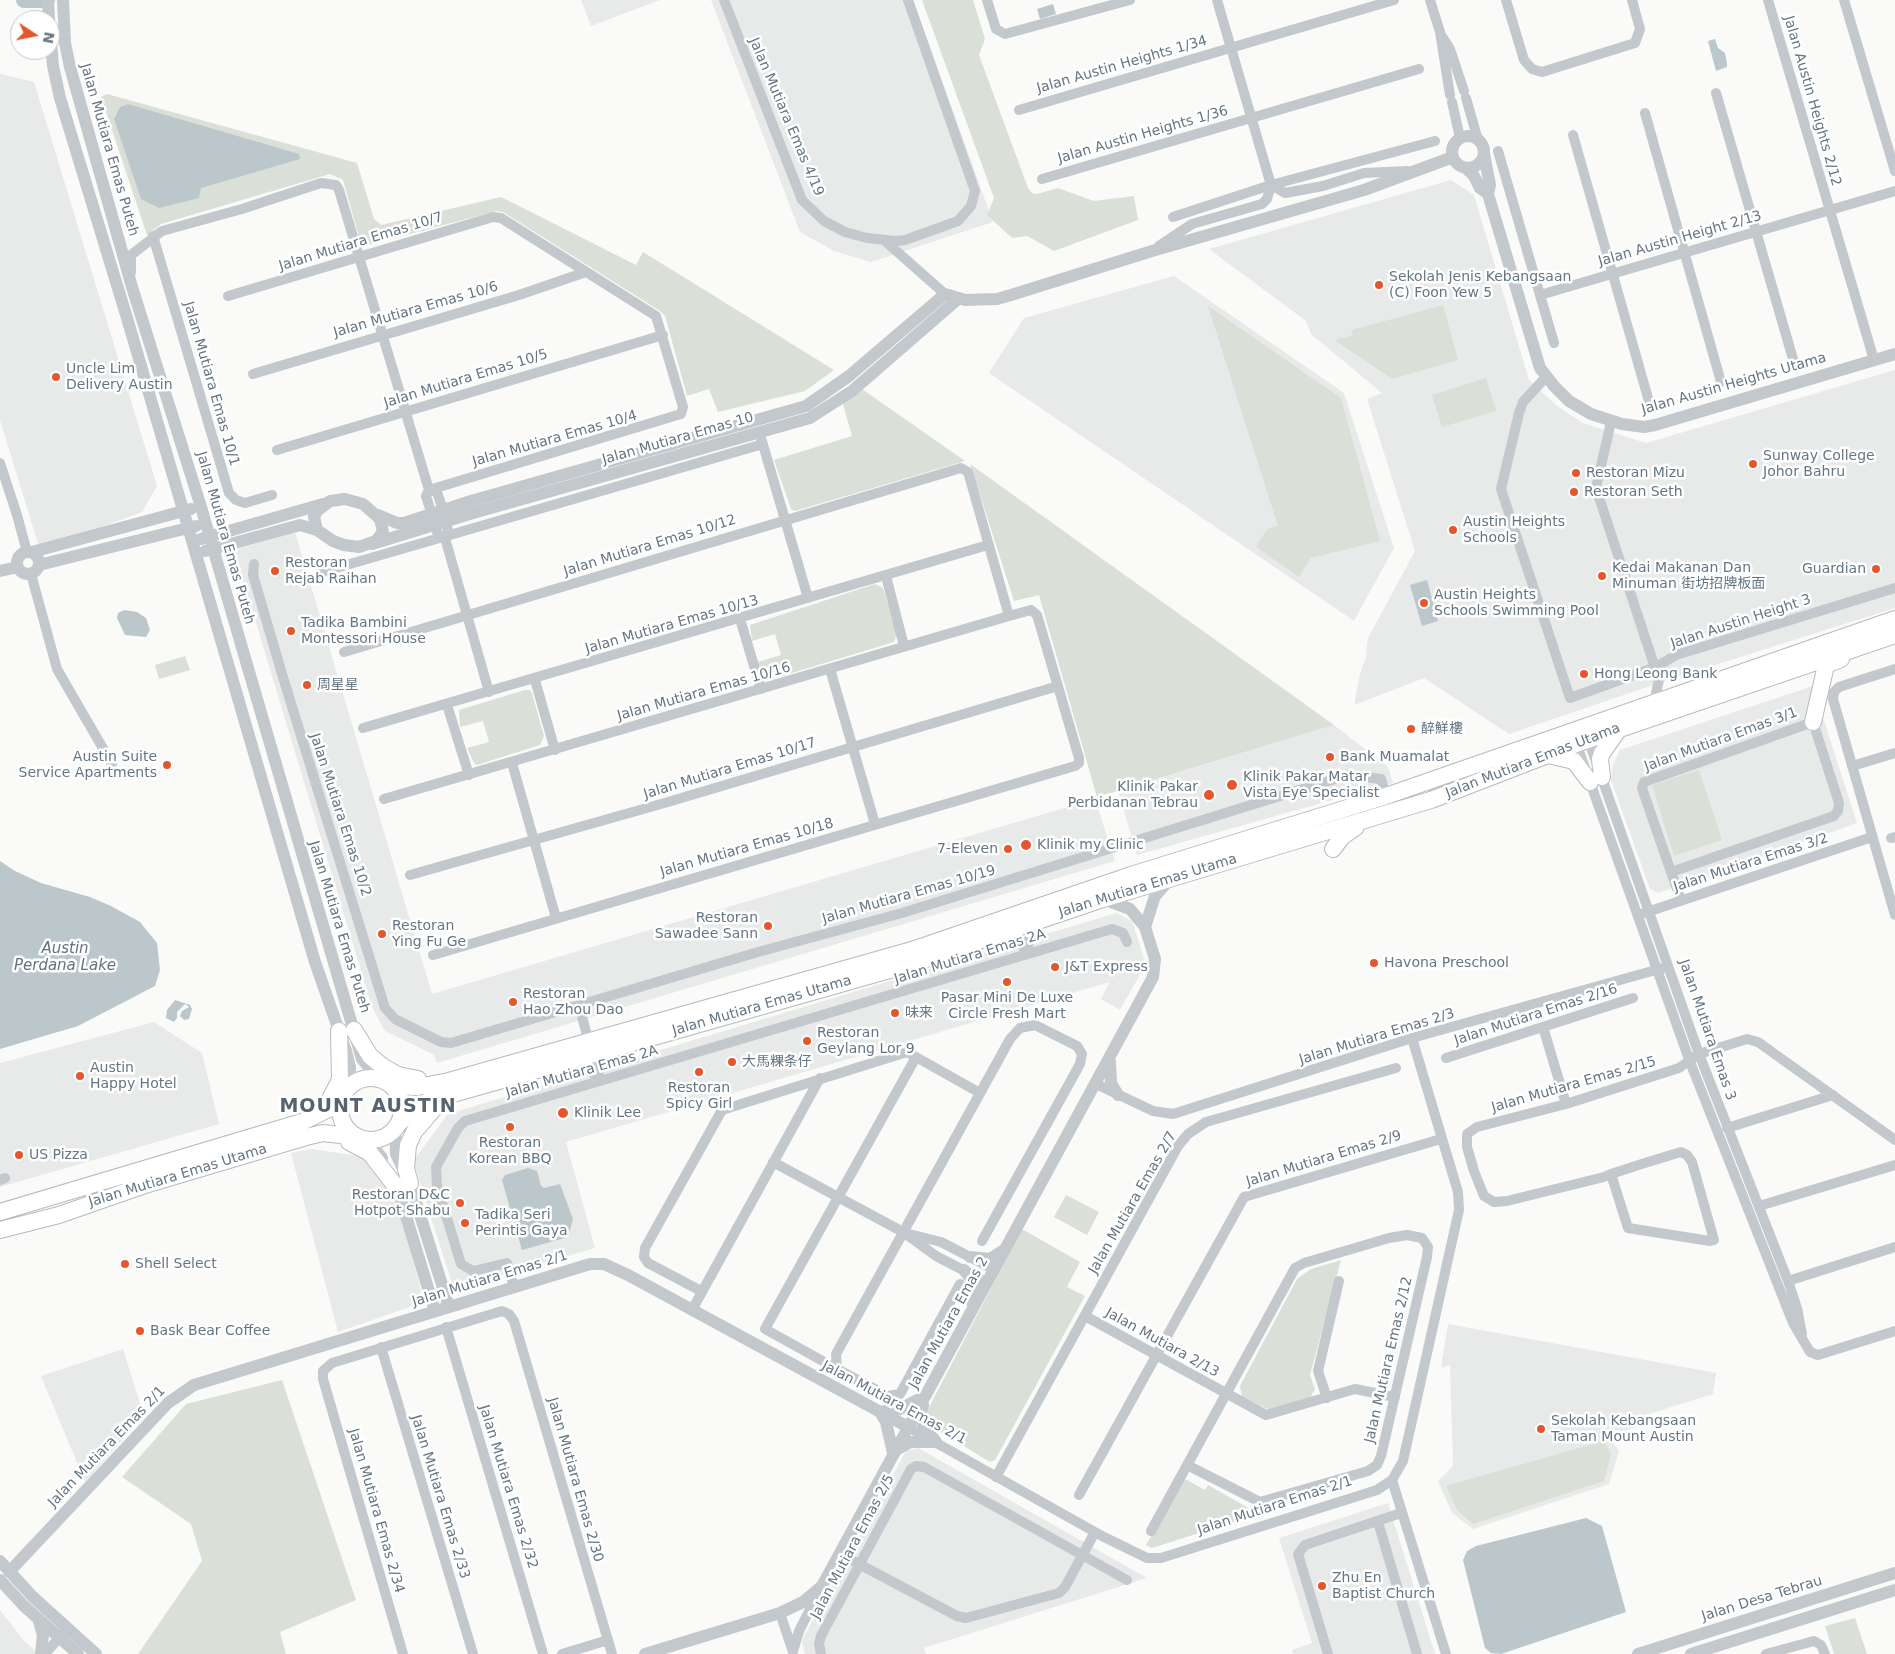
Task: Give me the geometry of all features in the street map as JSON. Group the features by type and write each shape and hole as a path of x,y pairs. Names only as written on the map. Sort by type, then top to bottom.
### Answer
{"main road":[{"name":"Jalan Mutiara Emas Utama","path":"444,1088 575,1060 914,963 1103,899 1431,800 1547,755 1580,736 1654,702 1895,619"},
{"name":"Jalan Mutiara Emas Utama","path":"397,1126 444,1088 589,1043 912,950 1131,875 1580,736 1619,729 1895,635"},
{"path":"1813,722 1826,665 1863,651 1868,643"},
{"path":"1547,755 1574,761 1596,779 1602,753 1619,729"},
{"path":"1332,849 1347,832 1371,818"},
{"path":"1306,822 1322,825 1328,831"},
{"path":"346,1030 370,1056 391,1072 408,1079 444,1088"},
{"path":"346,1030 340,1080 325,1108 304,1130 359,1146 370,1153 404,1185"},
{"path":"385,1082 401,1099 402,1107 397,1126 387,1136 363,1138 345,1126 342,1119 345,1095 362,1079 385,1082 418,1087 444,1088"},
{"path":"404,1185 408,1145 414,1132 444,1088"},
{"name":"Jalan Mutiara Emas Utama","path":"0,1230 59,1215 304,1130 345,1095"},
{"name":"Jalan Mutiara Emas Utama","path":"0,1212 304,1130 363,1138"}],"street":[{"name":"Jalan Mutiara Emas Puteh","path":"63,0 70,68 132,287 211,543 300,849 346,1030 350,1067 345,1095"},
{"name":"Jalan Mutiara Emas 4/19","path":"724,0 802,200 815,214 834,227 855,236 885,241 905,240 958,221 966,215 974,196 974,185 908,0"},
{"path":"987,0 993,22 1000,32 1011,33 1130,0"},
{"path":"1152,251 1192,224 1262,204 1267,199 1271,185 1233,48 1217,0"},
{"name":"Jalan Austin Heights 1/34","path":"1019,110 1394,0"},
{"path":"1430,0 1440,32 1460,138"},
{"path":"1506,0 1524,60 1532,69 1542,72 1635,43 1640,30 1632,0"},
{"name":"Jalan Austin Heights 2/12","path":"1768,0 1874,360"},
{"path":"1844,0 1895,171"},
{"path":"1440,32 1450,50 1484,154 1476,166 1466,168 1458,164 1453,157 1452,149 1460,138 1469,136 1478,140"},
{"name":"Jalan Mutiara Emas Puteh","path":"53,60 60,98 175,482 315,962 362,1060 385,1082"},
{"name":"Jalan Austin Heights 1/36","path":"1042,179 1419,69"},
{"path":"1716,93 1793,359"},
{"path":"1645,113 1721,382"},
{"path":"1573,135 1650,405"},
{"path":"1173,217 1271,185 1435,141"},
{"path":"1498,151 1554,343"},
{"name":"Jalan Austin Heights Utama","path":"1484,154 1490,185 1488,194 1540,368 1546,377 1578,407 1611,422 1634,426 1655,425 1895,354"},
{"path":"885,241 945,294 959,298 981,300 1011,296 1152,251 1355,193 1453,157"},
{"name":"Jalan Austin Heights Utama","path":"1466,168 1474,176 1480,188 1488,194"},
{"path":"1271,185 1285,194 1323,186 1364,173 1414,171"},
{"path":"132,287 131,255 153,236 162,231 242,209 320,183 332,183 339,190 429,490 426,496 448,531 445,538 489,692"},
{"name":"Jalan Austin Height 2/13","path":"1540,294 1895,191"},
{"name":"Jalan Mutiara Emas 10/7","path":"228,296 489,218 501,218 586,272"},
{"name":"Jalan Mutiara Emas 10/1","path":"153,236 229,493 238,502 245,503 272,495"},
{"path":"586,272 654,314 663,335"},
{"name":"Jalan Mutiara Emas 10/6","path":"253,374 586,272"},
{"name":"Jalan Mutiara Emas 10","path":"759,432 806,406 849,376 945,294"},
{"name":"Jalan Mutiara Emas 10","path":"372,544 439,518 810,418 852,391 959,298"},
{"name":"Jalan Mutiara Emas 10/4","path":"429,490 675,418 681,414 684,407 663,335"},
{"name":"Jalan Mutiara Emas 10/5","path":"277,450 663,335"},
{"name":"Jalan Austin Height 3","path":"1546,377 1524,402 1519,413 1501,489 1570,698 1656,667 1676,655 1895,588"},
{"path":"1611,422 1596,488 1656,667 1659,680 1654,702"},
{"path":"759,432 808,598"},
{"path":"319,572 445,538 745,436"},
{"path":"0,463 29,552 39,559 35,569 57,669 112,764"},
{"name":"Jalan Mutiara Emas 10/12","path":"344,652 963,468 968,472 988,545"},
{"path":"161,517 172,502 175,482"},
{"path":"168,533 184,536 194,547 227,538 323,504 345,499 363,504 378,515 382,523 383,532 372,544 358,547 333,541 317,530 300,525 227,538"},
{"path":"317,530 314,517 323,504"},
{"path":"205,524 35,569 25,574 18,568 18,557 29,552 200,507 214,526 227,538"},
{"path":"298,512 300,525"},
{"name":"Jalan Mutiara Emas 10","path":"378,515 397,523 439,518"},
{"path":"220,576 221,556 227,538"},
{"path":"988,545 1009,616"},
{"name":"Jalan Mutiara Emas 10/13","path":"364,728 535,680 988,545"},
{"name":"Jalan Mutiara Emas 10/2","path":"254,564 253,575 277,656 386,1008 395,1018 444,1043"},
{"path":"0,571 18,568"},
{"path":"886,576 904,646"},
{"name":"Jalan Mutiara Emas 10/16","path":"384,799 1031,610 1037,615 1058,686"},
{"path":"740,619 761,689"},
{"path":"830,669 875,824"},
{"path":"1895,669 1839,687 1834,692 1833,700 1895,915"},
{"path":"535,680 555,750"},
{"name":"Jalan Mutiara Emas 10/17","path":"410,875 534,841 1058,686"},
{"name":"Jalan Mutiara Emas 10/18","path":"433,955 1078,765 1079,758 1058,686"},
{"path":"447,705 469,775"},
{"name":"Jalan Mutiara Emas 3/2","path":"1671,872 1834,816 1839,803 1813,722"},
{"name":"Jalan Mutiara Emas 3/1","path":"1681,900 1642,788 1644,782 1813,722"},
{"name":"Jalan Mutiara Emas 3","path":"1580,736 1649,911 1727,1128 1788,1281 1797,1308 1804,1341"},
{"path":"1852,766 1895,753"},
{"path":"512,763 556,918"},
{"name":"Jalan Mutiara Emas 10/19","path":"444,1043 981,889 1348,775 1380,779 1386,796"},
{"name":"Jalan Mutiara Emas 3","path":"1596,779 1639,915 1690,1062 1793,1322 1810,1352 1818,1355 1895,1330"},
{"name":"Jalan Mutiara Emas 3/2","path":"1639,915 1872,837"},
{"path":"283,854 300,849"},
{"path":"1145,926 1155,896 1170,878"},
{"name":"Jalan Mutiara Emas 2","path":"645,1654 780,1613 803,1602 822,1586 893,1453 1084,1107 1155,970 1155,959 1145,926 1130,909 1103,899"},
{"path":"1027,954 1030,934 1047,918"},
{"name":"Jalan Mutiara Emas 2A","path":"514,1287 507,1263 473,1271 461,1264 437,1186 436,1167 458,1128 465,1121 1112,929 1123,933 1127,942"},
{"path":"993,936 1014,937 1020,941 1027,954"},
{"name":"Jalan Mutiara Emas 2/3","path":"1096,1084 1153,1111 1173,1114 1235,1096 1412,1038 1669,966"},
{"name":"Jalan Mutiara Emas 2/16","path":"1446,1058 1633,998"},
{"path":"579,1005 589,1043"},
{"path":"837,1369 836,1354 1010,1039 1020,1028 1036,1025 1077,1046 1082,1054 1080,1064 982,1241"},
{"path":"1543,1027 1566,1104"},
{"path":"1412,1038 1458,1192 1458,1219 1403,1461 1392,1480 1446,1654"},
{"path":"1700,1054 1747,1039 1753,1039 1895,1140"},
{"path":"598,1081 599,1062 606,1050"},
{"path":"701,1292 648,1263 644,1257 645,1248 722,1110 907,1052 980,1093"},
{"name":"Jalan Mutiara Emas 2/15","path":"1611,1174 1507,1201 1494,1202 1484,1196 1474,1171 1467,1146 1467,1134 1477,1127 1566,1104 1679,1068 1700,1054"},
{"path":"916,1057 765,1329 888,1396 900,1394 960,1284"},
{"path":"1111,1057 1111,1083 1118,1095"},
{"path":"575,1060 588,1066 598,1081"},
{"name":"Jalan Mutiara Emas 2/7","path":"996,1477 1178,1146 1193,1130 1206,1122 1396,1068"},
{"path":"692,1310 820,1078"},
{"path":"1084,1107 1099,1095 1106,1093 1118,1095"},
{"path":"1727,1128 1833,1095"},
{"path":"397,1126 394,1147 435,1311"},
{"path":"363,1138 393,1175 404,1185 449,1307"},
{"name":"Jalan Mutiara Emas 2/9","path":"1079,1495 1244,1197 1441,1139"},
{"path":"1681,1152 1692,1162 1714,1240 1633,1230 1626,1225 1611,1174 1681,1152"},
{"path":"772,1162 903,1232 936,1256 988,1283"},
{"path":"1759,1206 1895,1164"},
{"path":"903,1232 941,1242 995,1270"},
{"name":"Jalan Mutiara Emas 2/12","path":"1187,1465 1260,1502 1368,1471 1376,1465 1381,1456 1428,1252 1426,1242 1422,1238 1407,1235 1389,1238 1298,1266 1291,1274 1226,1394"},
{"path":"970,1257 985,1260 997,1256 1013,1238"},
{"path":"1788,1281 1895,1248"},
{"name":"Jalan Mutiara Emas 2/1","path":"5,1576 168,1403 181,1392 194,1385 590,1264 604,1264 628,1275 936,1442 1140,1556 1161,1558 1376,1490 1392,1480"},
{"path":"964,1270 971,1277 975,1290 974,1305 968,1319"},
{"path":"1327,1398 1318,1371 1339,1281"},
{"name":"Jalan Mutiara Emas 2/30","path":"446,1327 498,1312 509,1314 514,1321 612,1654"},
{"name":"Jalan Mutiara 2/13","path":"1085,1316 1268,1416 1355,1389 1395,1397"},
{"path":"381,1347 446,1327"},
{"name":"Jalan Mutiara Emas 2/32","path":"446,1327 543,1654"},
{"name":"Jalan Mutiara Emas 2/34","path":"381,1347 332,1363 325,1367 323,1375 403,1654"},
{"name":"Jalan Mutiara Emas 2/33","path":"381,1347 472,1654"},
{"path":"1150,1532 1226,1394"},
{"path":"893,1453 886,1422 880,1412 900,1410 926,1395"},
{"path":"926,1395 921,1412 922,1421 936,1442"},
{"path":"893,1453 897,1448 907,1443 936,1442"},
{"name":"Jalan Mutiara Emas 2/5","path":"821,1654 819,1644 821,1636 911,1469 920,1466 1127,1580"},
{"path":"1328,1654 1298,1554 1305,1545 1401,1513"},
{"path":"1378,1522 1417,1654"},
{"path":"840,1554 957,1616 966,1618 1059,1594 1065,1587 1095,1532"},
{"path":"0,1561 5,1576 38,1618 63,1633"},
{"name":"Jalan Desa Tebrau","path":"1638,1654 1895,1573"},
{"path":"5,1576 63,1633 74,1649 96,1654"},
{"path":"1691,1654 1889,1592 1878,1579"},
{"path":"793,1652 799,1631 822,1586"},
{"path":"780,1613 793,1652"},
{"path":"38,1618 43,1636 41,1654"},
{"path":"45,1654 63,1633"},
{"path":"562,1654 608,1640"},
{"path":"1766,1654 1814,1641 1821,1644 1825,1654"}],"shaded area":[{"path":"581,0 660,0 591,26"},
{"path":"711,0 913,0 993,222 871,262 834,251 800,232"},
{"path":"922,0 973,0 985,39 979,55 1028,188 1032,193 1037,194 1058,188 1094,201 1134,196 1138,220 1054,251 1027,236 1012,238 987,215 994,198"},
{"path":"0,74 34,82 157,486 142,512 40,550 0,420"},
{"path":"107,94 357,163 374,219 381,225 501,197 636,265 643,252 834,370 805,391 718,412 709,389 687,396 665,316 660,311 503,212 497,211 364,246 361,244 343,180 330,174 161,224 147,235 101,97"},
{"path":"1451,180 1474,195 1529,380 1557,406 1583,423 1646,443 1895,370 1895,608 1671,679 1509,734 1424,678 1354,705 1360,674 1366,657 1368,638 1415,551 1367,399 1382,393 1311,334 1306,321 1209,249"},
{"path":"1174,276 1344,393 1394,548 1354,621 989,373 1024,318"},
{"path":"1443,305 1458,360 1392,379 1335,340 1353,335 1352,330"},
{"path":"1208,306 1341,398 1380,541 1311,558 1299,577 1256,547 1267,529 1278,526"},
{"path":"1486,378 1496,411 1442,427 1432,395"},
{"path":"862,389 965,461 795,511 791,509 774,460 852,436 842,401"},
{"path":"970,464 1334,725 1097,797 1039,595 1014,601"},
{"path":"295,532 432,994 1095,799 1115,861 437,1063 434,1055 385,1031 372,1007 234,550"},
{"path":"875,584 883,588 897,634 894,642 769,680 763,676 758,662 781,655 775,634 752,641 750,625"},
{"path":"185,656 190,670 159,679 155,665"},
{"path":"1813,686 1857,823 1658,893 1650,889 1611,780 1613,765 1620,750"},
{"path":"530,690 532,693 544,736 540,745 477,765 474,763 467,748 489,742 483,721 460,727 459,710"},
{"path":"1334,725 1388,767 1393,783 1137,855 1118,791"},
{"path":"1699,770 1722,840 1674,856 1652,785"},
{"path":"1116,913 1132,921 1146,964 1120,1010 1101,999 1110,982 566,1142 595,1248 460,1287 452,1283 413,1161 448,1114"},
{"path":"154,1022 202,1053 219,1124 0,1187 0,1063"},
{"path":"311,1149 366,1157 397,1199 424,1302 338,1332 291,1153"},
{"path":"1066,1195 1099,1212 1087,1235 1054,1217"},
{"path":"1022,1229 1080,1262 1067,1287 1085,1296 995,1460 990,1462 929,1425 926,1413"},
{"path":"1341,1260 1310,1375 1315,1389 1310,1398 1270,1410 1242,1397 1240,1386 1297,1279 1311,1269"},
{"name":"Sekolah Kebangsaan Taman Mount Austin","path":"1448,1324 1716,1373 1713,1394 1649,1414 1652,1421 1609,1437 1619,1451 1609,1484 1473,1529 1452,1513 1438,1481 1453,1466 1450,1365 1441,1368"},
{"path":"123,1349 144,1416 85,1482 41,1376"},
{"path":"282,1380 356,1600 280,1632 286,1654 138,1654 202,1561 191,1524 122,1477 186,1404"},
{"path":"1604,1441 1611,1454 1604,1481 1473,1524 1457,1510 1446,1486"},
{"path":"918,1448 1147,1578 924,1648 926,1654 805,1654 802,1643 804,1636 906,1451"},
{"path":"1185,1479 1205,1490 1208,1485 1259,1514 1152,1548 1146,1545"},
{"path":"1388,1503 1435,1654 1293,1654 1292,1650 1312,1643 1279,1538"},
{"path":"0,1610 25,1642 40,1654 0,1654"},
{"path":"1855,1618 1867,1654 1834,1654 1825,1626"}],"water":[{"path":"1053,4 1056,14 1040,19 1037,9"},
{"path":"1715,39 1718,48 1725,53 1727,64 1727,67 1716,71 1708,41"},
{"path":"128,104 299,154 300,159 201,188 199,198 159,208 141,199 114,119 120,107"},
{"name":"Austin Heights Schools Swimming Pool","path":"1427,580 1438,621 1422,626 1410,585"},
{"path":"124,610 137,612 146,618 150,630 146,637 125,635 117,618 118,613"},
{"name":"Austin Perdana Lake","path":"0,861 15,871 41,883 90,897 140,922 157,943 160,970 155,986 78,1026 0,1049"},
{"path":"175,1000 190,1005 192,1009 189,1019 184,1020 180,1016 182,1011 189,1007 185,1004 177,1012 177,1018 174,1022 166,1018 167,1010"},
{"path":"528,1168 537,1171 541,1186 544,1188 560,1184 573,1219 568,1237 522,1250 502,1180 505,1175"},
{"path":"1586,1518 1602,1526 1626,1612 1501,1654 1491,1653 1485,1648 1463,1560 1467,1551 1476,1546"}],"waterway":[{"path":"24,0 47,0"}],"place":[{"name":"Sekolah Jenis Kebangsaan (C) Foon Yew 5","path":"1379,285"},
{"name":"Uncle Lim Delivery Austin","path":"56,377"},
{"name":"Sunway College Johor Bahru","path":"1753,464"},
{"name":"Restoran Mizu","path":"1576,473"},
{"name":"Restoran Seth","path":"1574,492"},
{"name":"Austin Heights Schools","path":"1453,530"},
{"name":"Guardian","path":"1876,569"},
{"name":"Restoran Rejab Raihan","path":"275,571"},
{"name":"Kedai Makanan Dan Minuman 街坊招牌板面","path":"1602,576"},
{"name":"Austin Heights Schools Swimming Pool","path":"1424,603"},
{"name":"Tadika Bambini Montessori House","path":"291,631"},
{"name":"Hong Leong Bank","path":"1584,674"},
{"name":"周星星","path":"307,685"},
{"name":"醉鮮樓","path":"1411,729"},
{"name":"Bank Muamalat","path":"1330,757"},
{"name":"Austin Suite Service Apartments","path":"167,765"},
{"name":"Klinik Pakar Matar Vista Eye Specialist","path":"1232,785"},
{"name":"Klinik Pakar Perbidanan Tebrau","path":"1209,795"},
{"name":"Klinik my Clinic","path":"1026,845"},
{"name":"7-Eleven","path":"1008,849"},
{"name":"Restoran Sawadee Sann","path":"768,926"},
{"name":"Restoran Ying Fu Ge","path":"382,934"},
{"name":"Havona Preschool","path":"1374,963"},
{"name":"J&T Express","path":"1055,967"},
{"name":"Pasar Mini De Luxe Circle Fresh Mart","path":"1007,982"},
{"name":"Restoran Hao Zhou Dao","path":"513,1002"},
{"name":"味来","path":"895,1013"},
{"name":"Restoran Geylang Lor 9","path":"807,1041"},
{"name":"大馬粿条仔","path":"732,1062"},
{"name":"Restoran Spicy Girl","path":"699,1072"},
{"name":"Austin Happy Hotel","path":"80,1076"},
{"name":"Klinik Lee","path":"563,1113"},
{"name":"Restoran Korean BBQ","path":"510,1127"},
{"name":"US Pizza","path":"19,1155"},
{"name":"Restoran D&C Hotpot Shabu","path":"460,1203"},
{"name":"Tadika Seri Perintis Gaya","path":"465,1223"},
{"name":"Shell Select","path":"125,1264"},
{"name":"Bask Bear Coffee","path":"140,1331"},
{"name":"Sekolah Kebangsaan Taman Mount Austin","path":"1541,1429"},
{"name":"Zhu En Baptist Church","path":"1322,1586"}],"district":[{"name":"MOUNT AUSTIN","path":"368,1107"}]}
